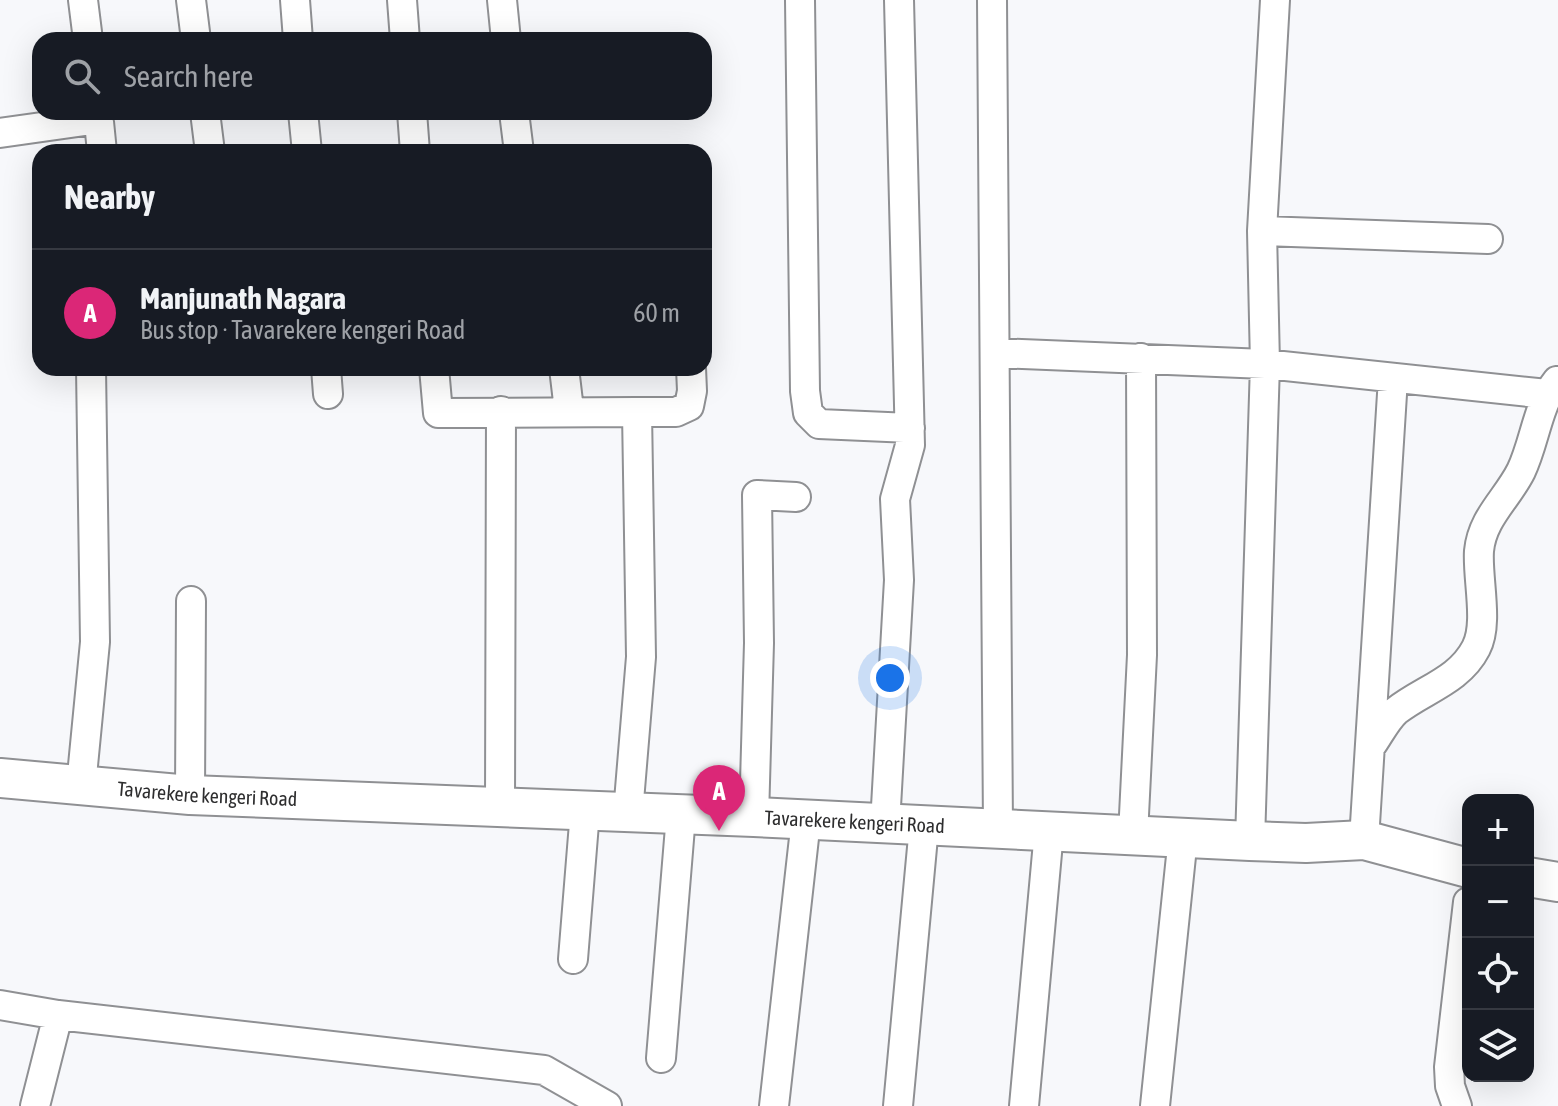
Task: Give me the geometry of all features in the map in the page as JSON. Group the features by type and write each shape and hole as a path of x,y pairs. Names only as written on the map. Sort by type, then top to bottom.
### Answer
{"main road":[{"name":"Tavarekere kengeri Road","path":"0,778 190,795 754,817 1250,841 1306,843 1364,840 1462,866"},
{"path":"1534,878 1558,882"}],"street":[{"path":"83,0 87,32"},
{"path":"191,0 195,32"},
{"path":"295,0 297,32"},
{"path":"402,0 404,32"},
{"path":"502,0 505,32"},
{"path":"800,0 805,391 808,413 819,424 910,428"},
{"path":"885,824 899,580 895,499 910,445 899,0"},
{"path":"992,0 998,829"},
{"path":"1250,841 1265,364 1262,231 1275,0"},
{"path":"0,133 75,120"},
{"path":"98,120 101,144"},
{"path":"206,120 209,144"},
{"path":"304,120 306,144"},
{"path":"413,120 414,144"},
{"path":"515,120 518,144"},
{"path":"1262,231 1488,239"},
{"path":"995,353 1265,364 1393,378 1552,387 1532,447 1519,474 1483,528 1479,552 1481,620 1478,645 1464,666 1441,685 1393,714 1370,746"},
{"path":"1133,835 1142,655 1141,358"},
{"path":"81,786 95,642 91,376"},
{"path":"435,376 438,413 569,410 676,412 689,406 691,376"},
{"path":"565,376 569,410"},
{"path":"1364,840 1393,378"},
{"path":"500,807 501,411"},
{"path":"628,813 641,657 637,412"},
{"path":"754,817 759,643 757,495 796,497"},
{"path":"190,795 191,601"},
{"path":"573,959 585,811"},
{"path":"661,1058 681,815"},
{"path":"774,1106 806,820"},
{"path":"898,1106 924,826"},
{"path":"1024,1106 1049,831"},
{"path":"1155,1106 1183,837"},
{"path":"1457,1106 1450,1086 1449,1067 1464,938"},
{"path":"0,1005 58,1015 544,1070 607,1106"},
{"path":"35,1106 58,1015"}],"place":[{"name":"Manjunath Nagara","path":"719,831"}]}
